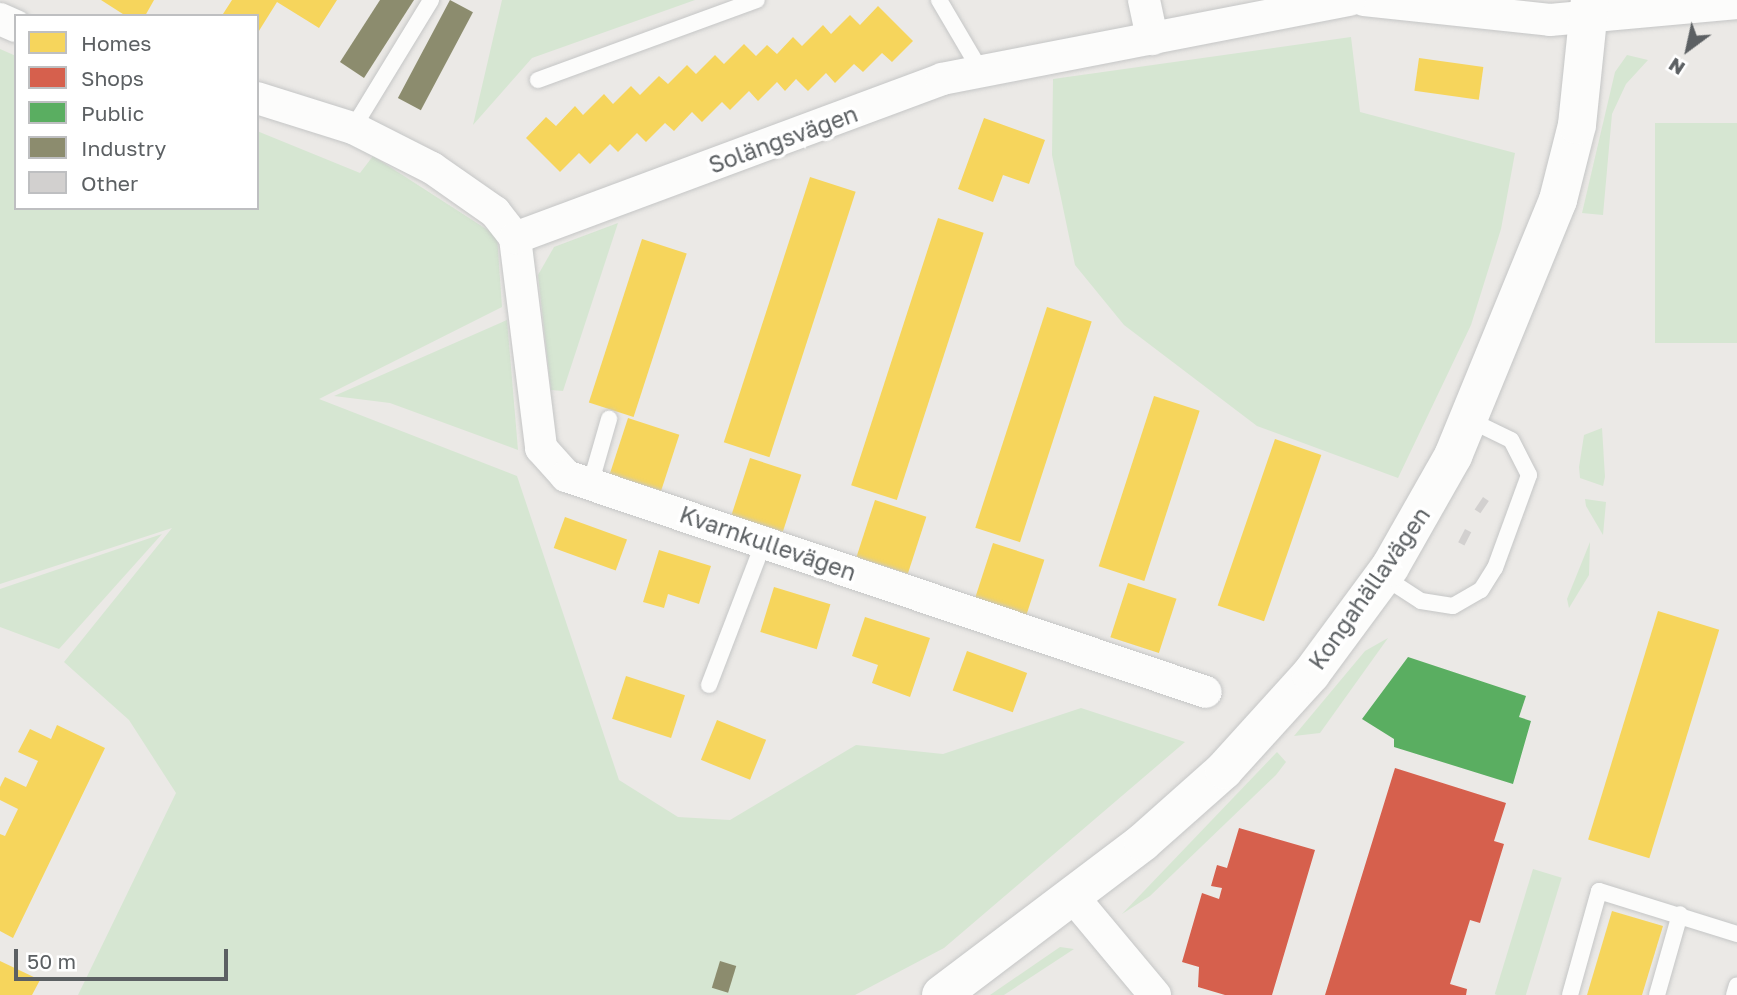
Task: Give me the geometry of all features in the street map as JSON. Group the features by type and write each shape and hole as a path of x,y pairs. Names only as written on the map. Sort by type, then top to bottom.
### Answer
{"street":[{"path":"1144,0 1152,39"},
{"name":"Solängsvägen","path":"515,238 942,79 1349,0"},
{"path":"1364,0 1520,19 1589,9 1737,3"},
{"name":"Kongahällavägen","path":"941,995 1073,897 1182,810 1249,744 1384,577 1469,420 1562,189 1577,125 1589,9"},
{"path":"259,99 353,128 479,198 515,238"},
{"name":"Kvarnkullevägen","path":"515,238 541,448 554,468 590,485 1206,692"},
{"path":"1073,897 1155,995"}],"lane":[{"path":"353,128 431,0"},
{"path":"538,80 757,0"},
{"path":"939,0 982,73"},
{"path":"590,485 609,419"},
{"path":"1384,577 1421,601 1453,606 1481,590 1495,568 1529,475 1511,440 1469,420"},
{"path":"709,685 764,542"},
{"path":"1570,995 1599,891 1680,914 1737,934"},
{"path":"1657,995 1680,914"},
{"path":"1734,995 1737,985"}],"green space":[{"path":"502,0 695,0 532,58 473,125"},
{"path":"1351,37 1360,112 1515,153 1501,229 1471,325 1398,478 1257,426 1124,325 1075,265 1052,155 1053,79"},
{"path":"0,49 14,55 14,210 259,210 259,132 360,173 373,156 497,236 502,307 319,399 517,476 619,780 678,817 730,820 856,745 943,754 1081,708 1185,742 944,948 855,995 78,995 176,793 129,720 64,662 172,528 0,584"},
{"path":"1627,55 1648,60 1626,84 1612,114 1603,215 1582,213 1615,72"},
{"path":"1655,123 1737,123 1737,343 1655,343"},
{"path":"618,223 563,391 551,390 538,275 554,247"},
{"path":"507,320 518,450 390,403 334,396"},
{"path":"1602,428 1605,477 1603,486 1580,478 1579,467 1584,435"},
{"path":"1585,499 1606,502 1603,535 1586,506"},
{"path":"162,534 59,649 0,627 0,589"},
{"path":"1590,542 1589,575 1569,608 1567,599"},
{"path":"1388,638 1320,733 1294,736 1365,651"},
{"path":"1277,752 1286,762 1276,775 1150,896 1122,914"},
{"path":"1533,869 1562,878 1526,995 1495,994"},
{"path":"1060,947 1074,949 1004,995 990,995"}],"building: Homes":[{"path":"101,0 154,0 146,14 123,14"},
{"path":"232,0 337,0 319,28 277,2 259,31 259,14 223,14"},
{"path":"878,6 913,41 892,62 882,53 863,72 854,64 835,83 826,73 808,91 796,79 785,91 777,82 758,101 749,91 730,110 722,102 702,122 692,112 674,131 665,123 646,142 637,133 618,152 610,144 590,164 579,153 560,172 526,138 546,117 556,126 575,106 583,115 604,94 613,104 631,86 640,95 659,76 668,84 687,65 696,74 715,55 724,64 744,44 756,56 767,45 777,54 793,37 802,46 823,25 831,34 850,15 860,25"},
{"path":"1419,58 1483,67 1479,100 1414,91"},
{"path":"984,118 1045,140 1029,184 1003,175 993,202 958,189"},
{"path":"810,177 856,192 769,457 724,442"},
{"path":"938,218 984,233 897,500 851,485"},
{"path":"642,239 687,254 634,417 589,403"},
{"path":"1047,307 1092,322 1020,542 975,528"},
{"path":"1154,396 1200,411 1144,581 1099,566"},
{"path":"628,418 679,435 661,491 610,474"},
{"path":"1275,439 1321,455 1264,621 1218,605"},
{"path":"750,458 801,475 783,532 731,515"},
{"path":"875,500 926,517 908,574 856,557"},
{"path":"565,517 627,540 616,571 554,548"},
{"path":"993,543 1044,560 1026,616 975,599"},
{"path":"659,550 711,566 699,604 668,594 664,608 643,602"},
{"path":"1128,583 1177,599 1159,653 1110,637"},
{"path":"774,587 830,604 817,649 760,632"},
{"path":"1658,611 1719,630 1649,858 1588,840"},
{"path":"865,617 930,638 910,697 872,683 878,665 852,656"},
{"path":"967,651 1027,673 1013,712 953,690"},
{"path":"626,676 685,695 671,738 612,719"},
{"path":"717,720 766,740 750,780 701,760"},
{"path":"57,725 105,748 13,938 0,931 0,834 5,836 18,809 0,800 0,787 5,777 26,787 38,761 18,752 30,729 51,739"},
{"path":"1612,911 1663,926 1642,995 1587,995"},
{"path":"0,961 40,980 32,995 0,995"}],"building: Shops":[{"path":"1395,768 1506,803 1494,841 1504,844 1480,923 1470,920 1450,984 1467,989 1466,995 1325,995"},
{"path":"1239,828 1315,850 1272,995 1225,995 1198,987 1199,967 1182,962 1202,893 1219,899 1222,888 1211,886 1217,865 1227,868"}],"building: Public":[{"path":"1408,657 1526,696 1519,717 1531,721 1513,784 1394,747 1394,739 1362,719"}],"building: Industry":[{"path":"380,0 414,0 364,78 340,62"},
{"path":"450,0 473,12 421,110 398,98"},
{"path":"720,961 736,966 728,993 712,988"}],"building: Other":[{"path":"1483,497 1489,501 1480,513 1475,509"},
{"path":"1465,529 1471,532 1464,546 1458,542"}]}
